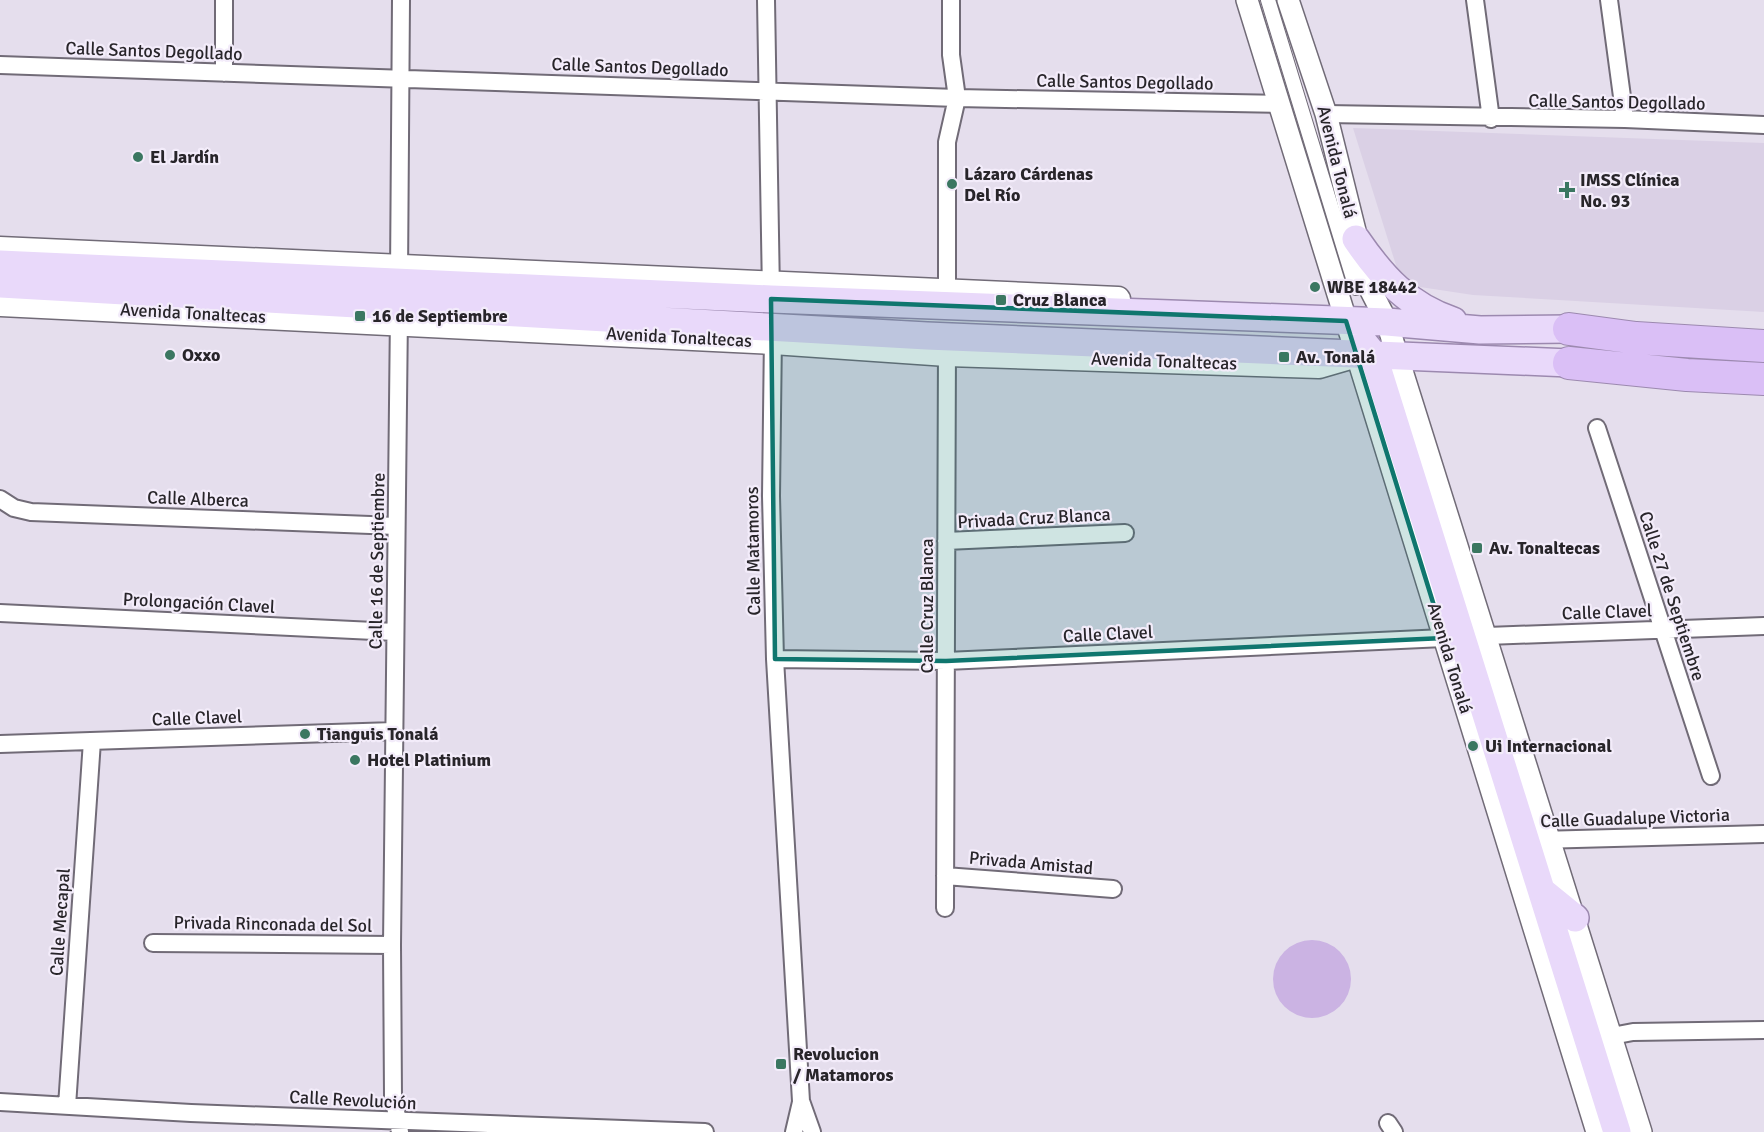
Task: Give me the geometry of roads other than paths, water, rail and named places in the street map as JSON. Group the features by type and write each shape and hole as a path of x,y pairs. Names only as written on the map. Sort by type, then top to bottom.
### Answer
{"highway":[{"path":"1569,329 1764,329"},
{"path":"1569,329 1636,338 1764,346"},
{"path":"1569,363 1764,362"},
{"path":"1569,363 1687,375 1764,379"}],"main road":[{"path":"1356,239 1382,276 1406,298 1439,316 1480,330"},
{"name":"Avenida Tonaltecas","path":"0,249 773,335 947,346 1375,354 1569,363"},
{"name":"Avenida Tonaltecas","path":"0,264 399,295"},
{"name":"Avenida Tonaltecas","path":"0,284 399,295"},
{"name":"Avenida Tonaltecas","path":"0,304 399,295 771,292 1387,322 1480,330 1569,329"},
{"name":"Avenida Tonalá","path":"1346,321 1375,354 1529,841 1535,898 1564,922 1617,1132"},
{"path":"1375,354 1387,322"}],"street":[{"path":"224,0 224,73"},
{"name":"Calle 16 de Septiembre","path":"400,1127 393,1096 392,945 401,0"},
{"name":"Calle Matamoros","path":"766,0 766,92 773,335 771,496 775,659 801,1101 794,1132"},
{"path":"947,299 947,142 957,98 951,55 951,0"},
{"name":"Avenida Tonalá","path":"1247,0 1346,321"},
{"path":"1268,0 1356,288"},
{"name":"Avenida Tonalá","path":"1288,0 1326,114 1369,287 1387,322"},
{"path":"1474,0 1491,119"},
{"path":"1609,0 1625,119"},
{"name":"Calle Santos Degollado","path":"0,65 957,98 1279,104"},
{"name":"Calle Santos Degollado","path":"1326,114 1491,119 1625,119 1764,125"},
{"name":"Calle Cruz Blanca","path":"945,876 947,346"},
{"name":"Avenida Tonalá","path":"1375,354 1487,636 1529,841"},
{"name":"Avenida Tonalá","path":"1375,354 1444,638 1612,1036 1641,1132"},
{"name":"Calle 27 de Septiembre","path":"1597,428 1661,630 1712,776"},
{"name":"Calle Alberca","path":"0,499 14,508 31,512 396,526"},
{"name":"Privada Cruz Blanca","path":"946,542 1125,533"},
{"name":"Prolongación Clavel","path":"0,613 395,632"},
{"name":"Calle Clavel","path":"1487,636 1764,626"},
{"name":"Calle Clavel","path":"775,659 946,661 1444,638"},
{"name":"Calle Clavel","path":"0,744 394,731"},
{"name":"Calle Mecapal","path":"67,1106 92,741"},
{"name":"Calle Guadalupe Victoria","path":"1529,841 1764,834"},
{"path":"945,876 945,909"},
{"name":"Privada Amistad","path":"945,876 1113,889"},
{"name":"Avenida Tonalá","path":"1535,898 1597,1132"},
{"name":"Privada Rinconada del Sol","path":"153,943 392,945"},
{"path":"1612,1036 1633,1032 1764,1030"},
{"name":"Calle Matamoros","path":"801,1101 812,1132"},
{"name":"Calle Revolución","path":"0,1102 274,1124 705,1132"}],"place":[{"name":"El Jardín","path":"138,157"},
{"name":"Lázaro Cárdenas Del Río","path":"952,184"},
{"name":"IMSS Clínica No. 93","path":"1567,190"},
{"name":"WBE 18442","path":"1315,287"},
{"name":"Cruz Blanca","path":"1001,300"},
{"name":"16 de Septiembre","path":"360,316"},
{"name":"Oxxo","path":"170,355"},
{"name":"Av. Tonalá","path":"1284,357"},
{"name":"Av. Tonaltecas","path":"1477,548"},
{"name":"Tianguis Tonalá","path":"305,734"},
{"name":"Ui Internacional","path":"1473,746"},
{"name":"Hotel Platinium","path":"355,760"},
{"name":"Revolucion / Matamoros","path":"781,1064"}]}
